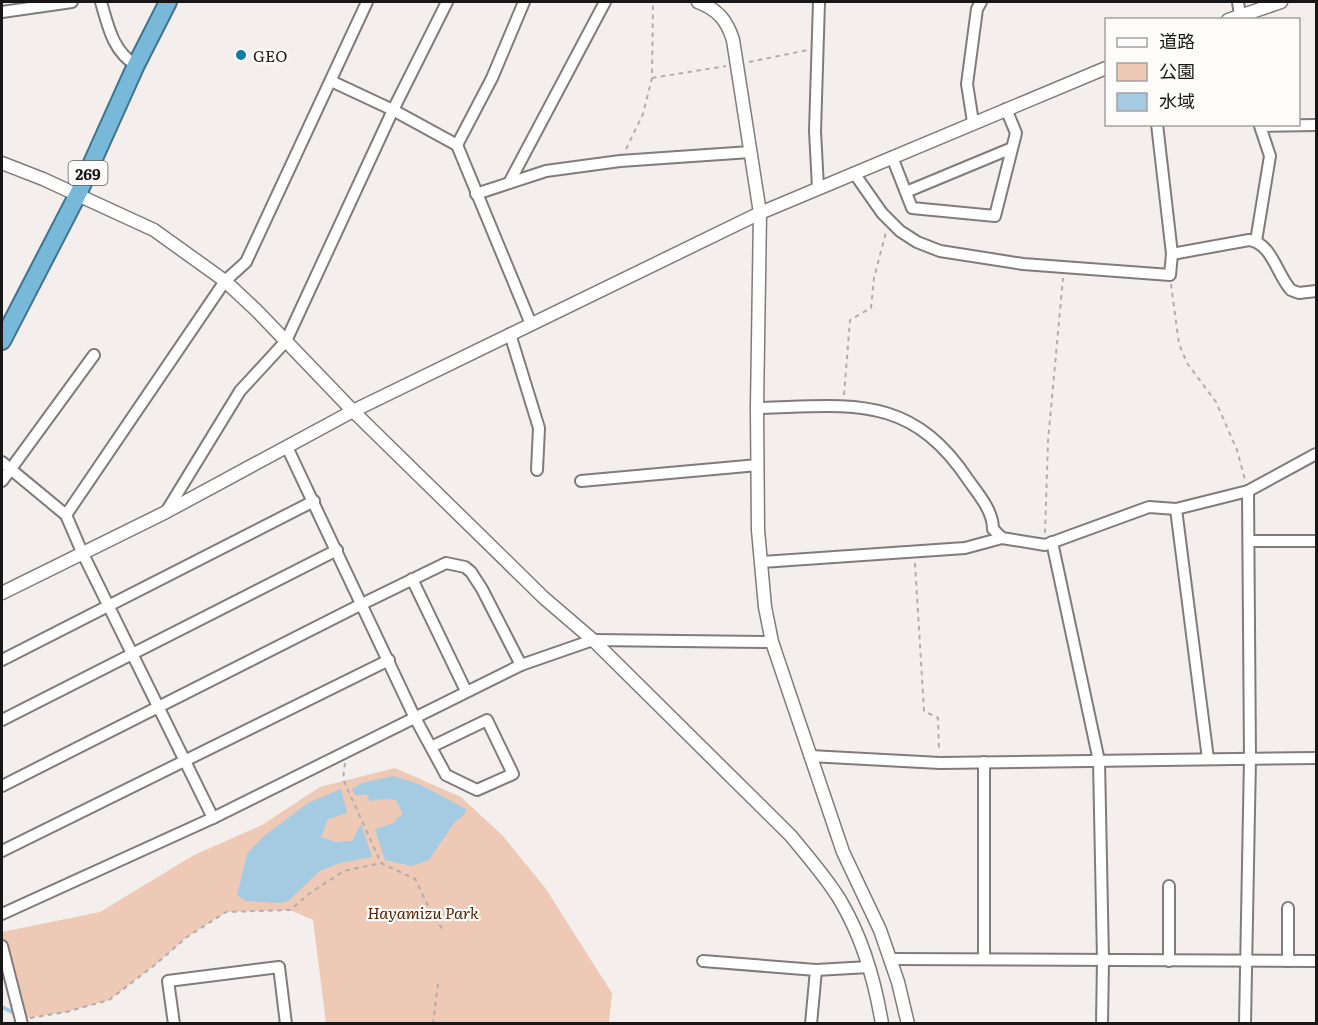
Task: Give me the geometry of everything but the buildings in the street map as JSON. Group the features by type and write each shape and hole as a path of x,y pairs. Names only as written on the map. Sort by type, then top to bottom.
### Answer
{"highway":[{"name":"269","path":"2,341 78,194 136,65 168,2"}],"street":[{"path":"2,12 13,6 72,2"},
{"path":"101,2 111,35 125,59 136,65"},
{"path":"66,514 225,281 246,262 367,2"},
{"path":"166,512 240,391 286,342 393,110 447,2"},
{"path":"457,145 492,78 524,2"},
{"path":"509,183 605,2"},
{"path":"698,2 722,15 729,26 738,64 760,213 758,530 765,607 772,642 843,852 880,930 898,982 908,1023"},
{"path":"818,188 815,131 819,2"},
{"path":"973,123 967,84 977,9 981,2"},
{"path":"1238,2 1240,15"},
{"path":"1233,18 1240,15 1254,15 1281,2"},
{"path":"2,593 166,512 353,411 760,213 1105,69"},
{"path":"331,81 393,110 457,145 531,324"},
{"path":"892,157 912,208 995,216 1016,133 1006,109"},
{"path":"1300,125 1317,125"},
{"path":"854,173 900,231 917,243 940,251 1064,267 1170,276 1172,254 1157,126"},
{"path":"1256,241 1270,156 1260,126"},
{"path":"906,192 1012,148"},
{"path":"476,194 546,171 620,161 750,152"},
{"path":"2,164 78,194 154,230 225,281 353,411 544,598 593,640 791,837 840,900 869,967 882,1023"},
{"path":"1172,254 1249,240 1256,241 1264,248 1285,284 1291,290 1299,293 1317,291"},
{"path":"510,334 539,428 537,470"},
{"path":"2,481 94,355"},
{"path":"757,408 843,405 874,408 905,420 934,438 967,478 993,518 993,529 1002,538"},
{"path":"287,447 414,716 446,775 477,790 513,774 487,720 431,747"},
{"path":"761,562 965,548 1002,538 1048,543 1149,507 1176,509 1248,491 1317,454"},
{"path":"2,462 66,514 108,606 213,818"},
{"path":"580,481 758,465"},
{"path":"1245,1023 1250,758 1248,491"},
{"path":"2,660 314,501"},
{"path":"1176,509 1208,759"},
{"path":"1249,541 1317,541"},
{"path":"1048,543 1100,760 1102,1023"},
{"path":"2,720 337,550"},
{"path":"2,786 362,603 446,563 465,567 482,589 521,665"},
{"path":"412,579 466,691"},
{"path":"2,914 213,818 414,716 521,665 593,640 772,642"},
{"path":"2,851 389,660"},
{"path":"810,756 940,763 1317,758"},
{"path":"984,762 984,958"},
{"path":"1169,886 1169,961"},
{"path":"1288,908 1288,961"},
{"path":"2,946 22,1021"},
{"path":"890,959 1317,961"},
{"path":"702,961 816,970 869,967"},
{"path":"174,1023 168,981 279,967 286,1023"},
{"path":"811,1023 816,970"}],"path":[{"path":"620,161 643,114 652,78 653,2"},
{"path":"843,405 850,320 871,308 874,278 889,220"},
{"path":"1048,543 1048,441 1064,267"},
{"path":"1170,276 1179,344 1188,363 1215,402 1237,450 1248,491"},
{"path":"914,551 924,711 938,718 940,763"},
{"path":"343,779 381,863"},
{"path":"22,1021 109,1000 187,937 226,912 290,910 310,893 344,871 381,863 415,879 443,930"},
{"path":"433,1023 438,984"}],"green space":[{"name":"Hayamizu Park","path":"395,768 461,797 503,836 546,889 612,993 609,1023 326,1023 313,920 290,910 226,912 187,937 109,1000 66,1012 21,1019 2,946 2,932 100,912 194,855 262,825 320,787"}],"water":[{"path":"394,776 421,785 466,809 464,815 454,823 429,860 412,866 385,860 375,829 394,823 403,814 396,800 370,801 366,794 356,796 352,789 362,783"},
{"path":"341,789 347,813 328,819 321,837 336,842 352,841 361,824 372,857 340,863 320,871 288,901 281,903 246,901 237,895 247,854 264,836 308,803"}],"waterway":[{"path":"2,1007 12,1012"}],"place":[{"name":"GEO","path":"241,55"}]}
